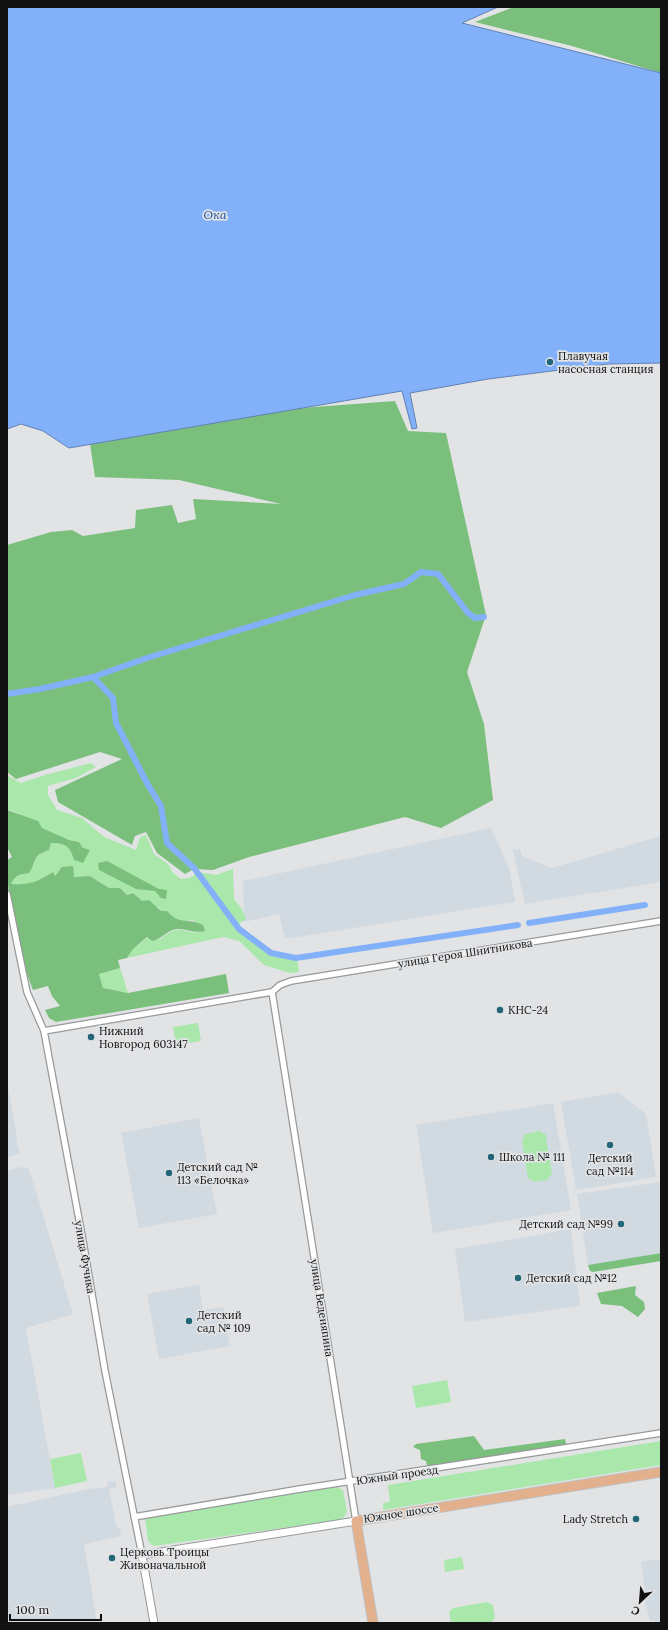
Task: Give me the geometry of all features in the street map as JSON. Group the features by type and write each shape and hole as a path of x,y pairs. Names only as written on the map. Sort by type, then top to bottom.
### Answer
{"main road":[{"name":"Южное шоссе","path":"356,1521 661,1472"},
{"name":"улица Веденяпина","path":"356,1521 372,1623"}],"street":[{"name":"улица Фучика","path":"7,894 27,992 44,1031 83,1241 105,1371 154,1623"},
{"name":"улица Героя Шнитникова","path":"272,992 280,985 291,981 661,921"},
{"path":"44,1031 272,992"},
{"name":"улица Веденяпина","path":"272,992 356,1521"},
{"name":"Южный проезд","path":"134,1517 350,1481 661,1433"},
{"name":"Южное шоссе","path":"142,1555 356,1521"}],"shaded area":[{"path":"491,828 509,868 515,902 285,939 279,914 244,922 243,881"},
{"path":"661,836 661,882 525,904 513,850 520,849 522,856 552,868"},
{"path":"7,1081 16,1131 17,1146 20,1153 7,1158"},
{"name":"Детский сад №114","path":"618,1092 646,1114 656,1177 576,1190 561,1102"},
{"name":"Школа № 111","path":"553,1103 571,1210 433,1233 416,1125"},
{"name":"Детский сад № 113 «Белочка»","path":"199,1118 217,1214 139,1228 121,1133"},
{"path":"21,1167 29,1169 73,1314 26,1328 55,1488 7,1495 7,1171"},
{"name":"Детский сад №99","path":"661,1182 661,1253 588,1265 577,1194"},
{"name":"Детский сад №12","path":"571,1229 580,1306 465,1322 455,1249"},
{"name":"Детский сад № 109","path":"199,1285 203,1310 223,1307 230,1346 159,1359 147,1294"},
{"path":"115,1481 117,1487 109,1489 116,1525 120,1529 121,1536 84,1544 97,1623 7,1623 7,1507 89,1489 108,1487 107,1482"},
{"path":"661,1559 661,1623 654,1623 654,1620 650,1621 646,1606 643,1591 645,1591 641,1562"}],"green space":[{"path":"514,7 661,7 661,73 572,46 475,22"},
{"path":"395,401 408,431 446,433 486,615 467,672 484,724 493,800 441,828 405,817 249,857 213,870 194,869 185,874 157,853 146,832 135,836 132,845 58,802 55,790 122,759 100,752 16,779 7,772 7,545 51,532 72,530 83,536 135,528 136,510 172,505 178,523 196,519 193,499 281,504 179,480 95,477 87,424"},
{"path":"91,763 96,767 76,778 48,786 48,795 57,810 82,818 104,837 136,850 140,837 146,835 154,854 168,864 173,873 181,879 190,878 198,872 216,875 233,869 234,899 242,909 246,919 234,927 248,940 262,949 278,955 297,957 299,972 290,973 264,965 239,941 223,937 127,958 133,949 148,937 160,939 168,933 179,930 192,932 205,931 193,920 182,921 176,919 167,911 161,911 159,908 142,901 133,893 127,895 120,888 109,888 90,876 74,877 58,872 54,877 53,872 42,879 33,882 11,884 15,877 33,867 36,858 43,852 49,850 51,843 60,844 69,848 74,860 83,848 79,842 54,834 20,814 7,810 7,775 21,783"},
{"path":"7,810 38,821 42,828 69,840 79,842 83,848 90,850 83,863 74,860 71,851 66,846 51,843 49,850 37,856 29,873 18,876 11,884 33,882 53,872 55,876 62,867 73,866 74,877 90,876 109,888 120,888 127,895 133,893 142,901 149,900 161,911 167,911 172,916 180,920 203,925 205,931 201,932 174,929 152,941 147,937 133,949 127,958 118,960 120,968 99,974 103,988 128,993 226,974 229,993 56,1022 49,1018 45,1010 60,1006 52,996 48,986 33,990 14,926 9,893 7,860 12,857 7,847"},
{"path":"107,861 159,889 167,890 166,899 161,898 155,891 136,889 99,870 98,863"},
{"path":"120,968 128,993 103,988 99,974"},
{"path":"198,1023 201,1041 176,1045 173,1027"},
{"path":"540,1131 546,1135 552,1174 547,1180 534,1182 528,1178 522,1141 525,1134"},
{"path":"661,1253 661,1261 593,1272 590,1271 588,1265"},
{"path":"636,1286 635,1295 644,1302 645,1309 638,1317 622,1306 601,1304 597,1293"},
{"path":"447,1380 451,1402 416,1408 412,1386"},
{"path":"474,1436 484,1450 565,1439 567,1448 428,1469 426,1461 421,1459 420,1450 413,1447 416,1444"},
{"path":"661,1441 661,1465 383,1510 383,1503 390,1502 388,1485"},
{"path":"81,1453 87,1481 55,1488 50,1459"},
{"path":"337,1487 343,1490 347,1512 343,1518 339,1520 153,1546 148,1541 145,1517"},
{"path":"462,1557 464,1569 445,1572 444,1560"},
{"path":"487,1602 493,1605 495,1618 491,1623 451,1623 449,1612 453,1608"}],"water":[{"name":"Ока","path":"7,7 498,7 462,23 661,73 661,363 608,364 488,379 410,393 417,428 412,429 402,391 69,448 43,431 21,424 7,429"}],"waterway":[{"path":"93,677 147,658 355,595 404,584 421,572 438,574 468,613 475,618 484,617"},
{"path":"7,694 40,689 93,677 113,698 116,723 148,785 161,806 167,843 194,868 239,929 271,953 296,958 518,925"},
{"path":"529,923 645,905"}],"place":[{"name":"Плавучая насосная станция","path":"550,362"},
{"name":"КНС-24","path":"500,1010"},
{"name":"Нижний Новгород 603147","path":"91,1037"},
{"name":"Детский сад №114","path":"610,1145"},
{"name":"Школа № 111","path":"491,1157"},
{"name":"Детский сад № 113 «Белочка»","path":"169,1173"},
{"name":"Детский сад №99","path":"621,1224"},
{"name":"Детский сад №12","path":"518,1278"},
{"name":"Детский сад № 109","path":"189,1321"},
{"name":"Lady Stretch","path":"636,1519"},
{"name":"Церковь Троицы Живоначальной","path":"112,1558"}]}
